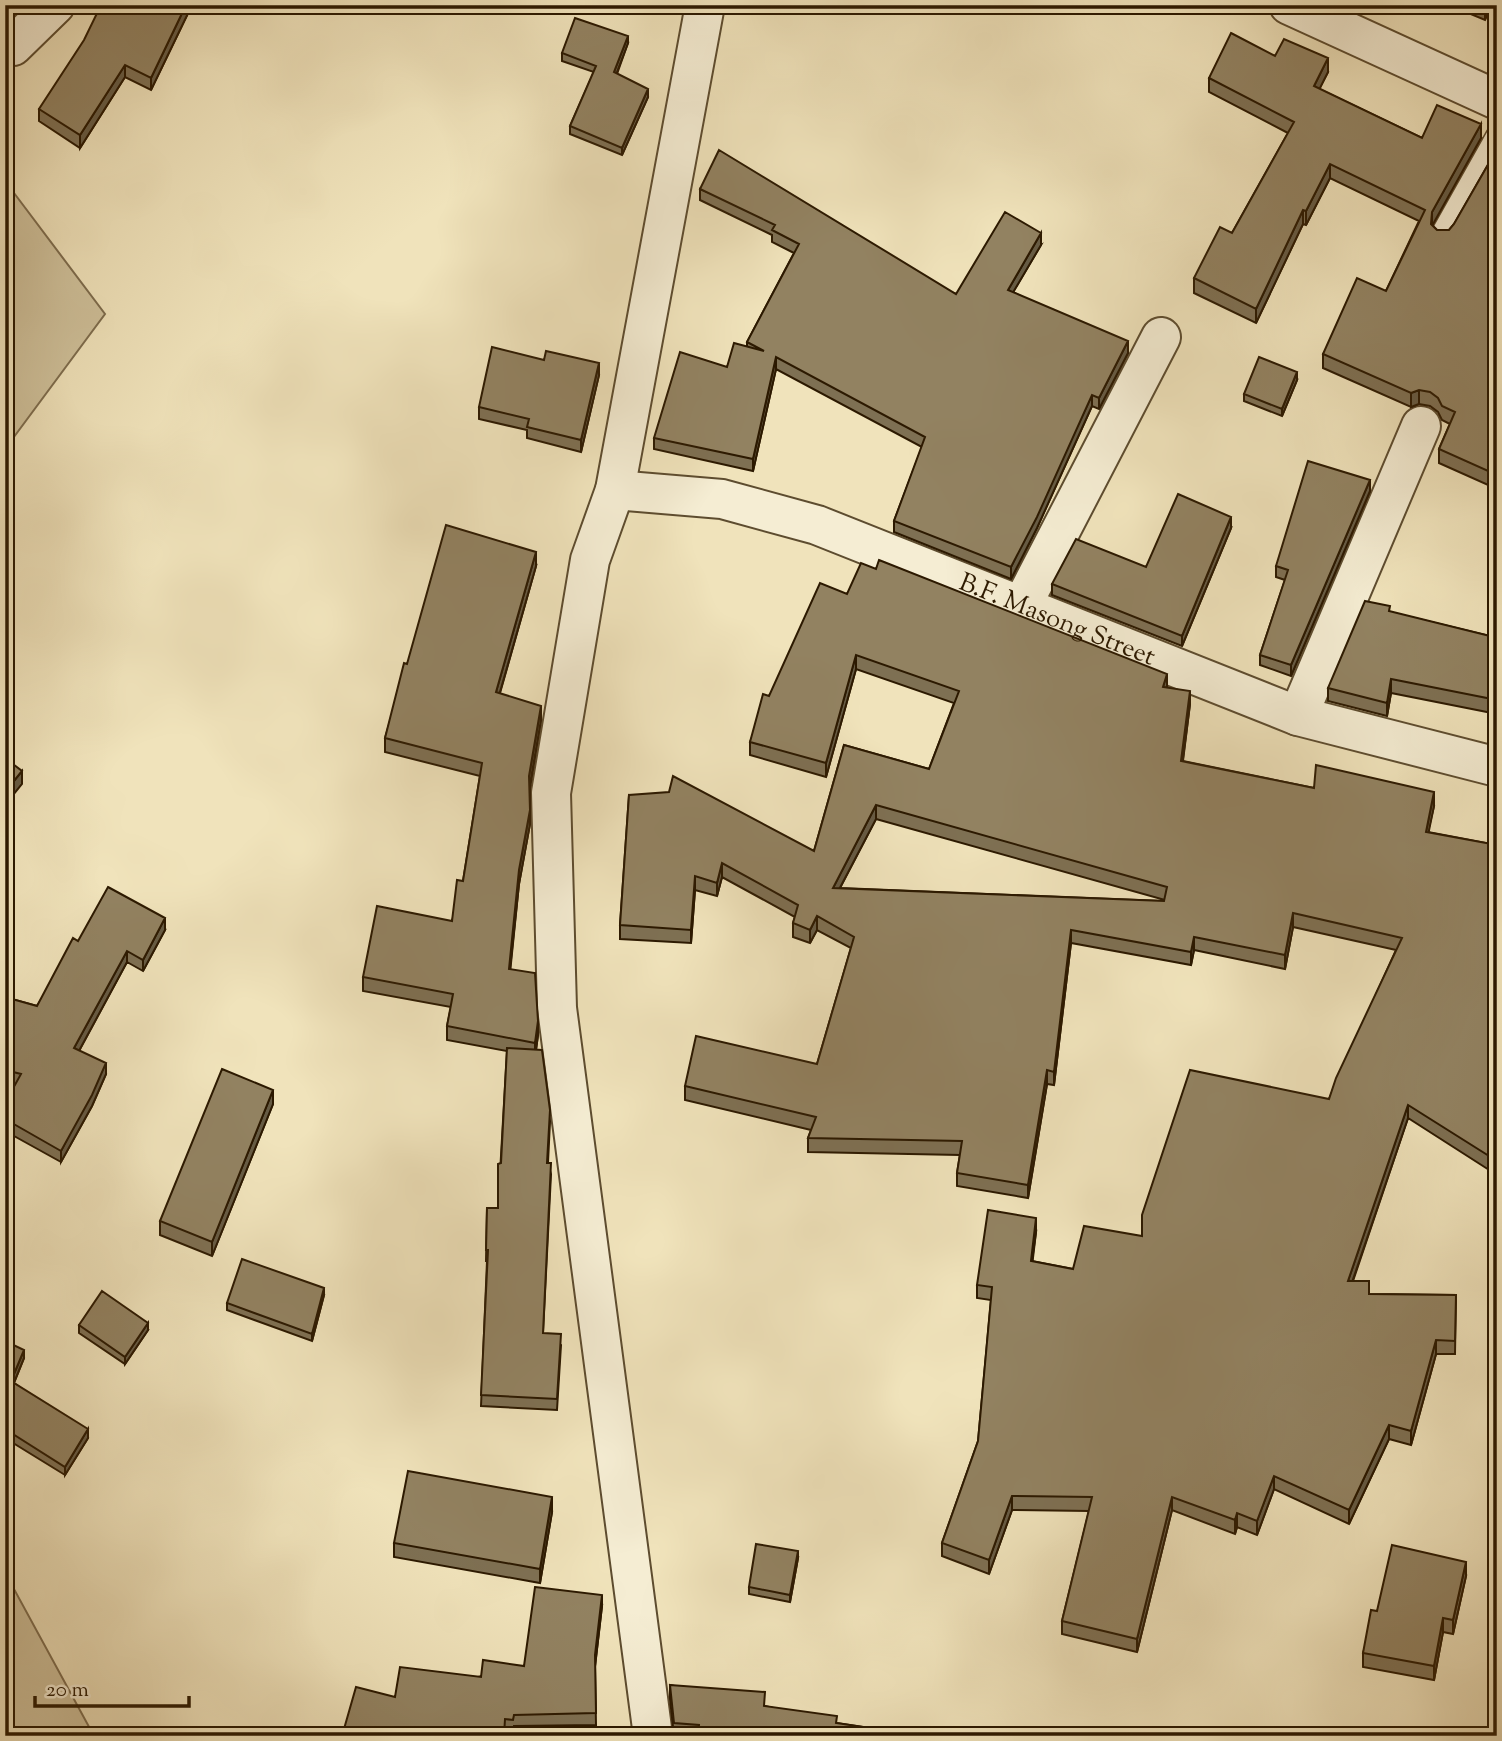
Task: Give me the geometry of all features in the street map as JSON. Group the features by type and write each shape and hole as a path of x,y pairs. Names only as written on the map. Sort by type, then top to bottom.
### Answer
{"street":[{"path":"13,46 55,5"},
{"path":"653,1736 556,1008 551,793 590,560 615,490 705,5"},
{"path":"1289,5 1497,100"},
{"path":"1021,607 1161,337"},
{"path":"1298,716 1421,426"},
{"name":"B.F. Masong Street","path":"615,490 722,499 817,525 1298,716 1497,767"}],"lane":[{"path":"1443,232 1497,136"}],"shaded area":[{"path":"5,181 105,314 5,449"},
{"path":"5,1580 14,1589 94,1736 5,1736"}],"building":[{"path":"101,5 186,5 151,78 125,65 80,135 39,109 84,40"},
{"path":"575,18 628,36 614,72 648,89 622,148 570,126 596,66 562,53"},
{"path":"1231,33 1275,56 1284,39 1328,58 1314,86 1422,138 1437,105 1481,124 1432,212 1431,224 1437,230 1449,230 1454,224 1497,149 1497,475 1439,449 1455,412 1442,406 1438,398 1430,392 1419,390 1411,393 1323,354 1357,278 1386,291 1425,210 1330,164 1306,211 1303,210 1256,309 1194,278 1220,227 1232,233 1294,122 1209,78"},
{"path":"719,150 956,294 1005,212 1041,233 1008,290 1128,341 1099,398 1092,395 1037,517 1011,567 894,521 925,437 776,357 753,459 654,438 680,352 727,367 734,343 764,351 747,342 799,244 772,230 775,225 700,189"},
{"path":"492,347 544,360 546,351 599,363 581,440 527,427 529,419 479,407"},
{"path":"1259,357 1297,372 1282,409 1244,394"},
{"path":"1308,461 1370,480 1291,665 1260,655 1288,570 1276,566"},
{"path":"1178,494 1231,517 1182,636 1052,584 1076,539 1146,567"},
{"path":"446,525 536,552 496,692 541,706 529,776 530,810 519,870 509,969 535,973 538,1021 535,1043 447,1026 453,994 363,977 377,906 452,921 457,880 463,881 482,763 385,738 404,663 407,664"},
{"path":"879,560 1167,674 1163,687 1190,691 1181,761 1314,788 1316,765 1434,792 1426,832 1497,845 1497,1161 1408,1105 1348,1281 1369,1281 1369,1294 1456,1295 1455,1341 1436,1340 1411,1431 1389,1425 1349,1510 1274,1476 1257,1521 1237,1513 1235,1520 1172,1497 1137,1639 1062,1621 1092,1497 1012,1496 989,1560 942,1543 978,1441 992,1287 977,1285 988,1210 1036,1218 1031,1261 1073,1269 1084,1226 1142,1236 1142,1215 1190,1070 1329,1099 1336,1078 1402,938 1293,913 1285,955 1194,937 1191,952 1071,930 1054,1072 1047,1070 1028,1185 957,1173 962,1141 808,1138 816,1117 685,1086 696,1036 817,1064 854,937 817,916 810,930 793,923 798,905 722,863 717,883 695,876 691,930 620,925 629,795 669,792 673,776 814,851 844,745 929,769 959,691 856,655 826,763 750,742 763,694 769,696 820,583 847,594 861,563 876,569","holes":["876,805 1167,887 1164,901 833,888"]},
{"path":"1365,601 1390,606 1389,611 1494,637 1497,611 1497,700 1391,679 1387,703 1328,688"},
{"path":"5,758 22,771 5,792"},
{"path":"108,887 165,918 143,960 127,951 74,1048 106,1063 92,1095 61,1151 5,1119 5,1103 21,1074 5,1070 5,997 37,1006 73,938 78,941"},
{"path":"507,1048 542,1050 550,1110 547,1163 551,1163 543,1333 561,1334 557,1399 481,1395 488,1250 487,1208 498,1208 498,1164 501,1163"},
{"path":"222,1069 273,1090 212,1242 160,1221"},
{"path":"242,1259 324,1288 312,1334 227,1303"},
{"path":"102,1291 148,1323 125,1357 79,1325"},
{"path":"5,1341 24,1350 11,1381 88,1429 65,1467 5,1429"},
{"path":"408,1471 552,1497 540,1569 394,1543"},
{"path":"756,1544 798,1551 790,1595 749,1587"},
{"path":"1392,1545 1466,1562 1453,1620 1443,1618 1434,1666 1363,1653 1371,1610 1377,1611"},
{"path":"535,1587 602,1595 595,1655 596,1713 514,1715 513,1720 505,1719 504,1736 342,1736 356,1687 395,1697 400,1667 481,1677 483,1660 524,1666"},
{"path":"670,1685 765,1692 764,1706 837,1716 836,1723 923,1736 698,1736 699,1725 674,1723"}]}
